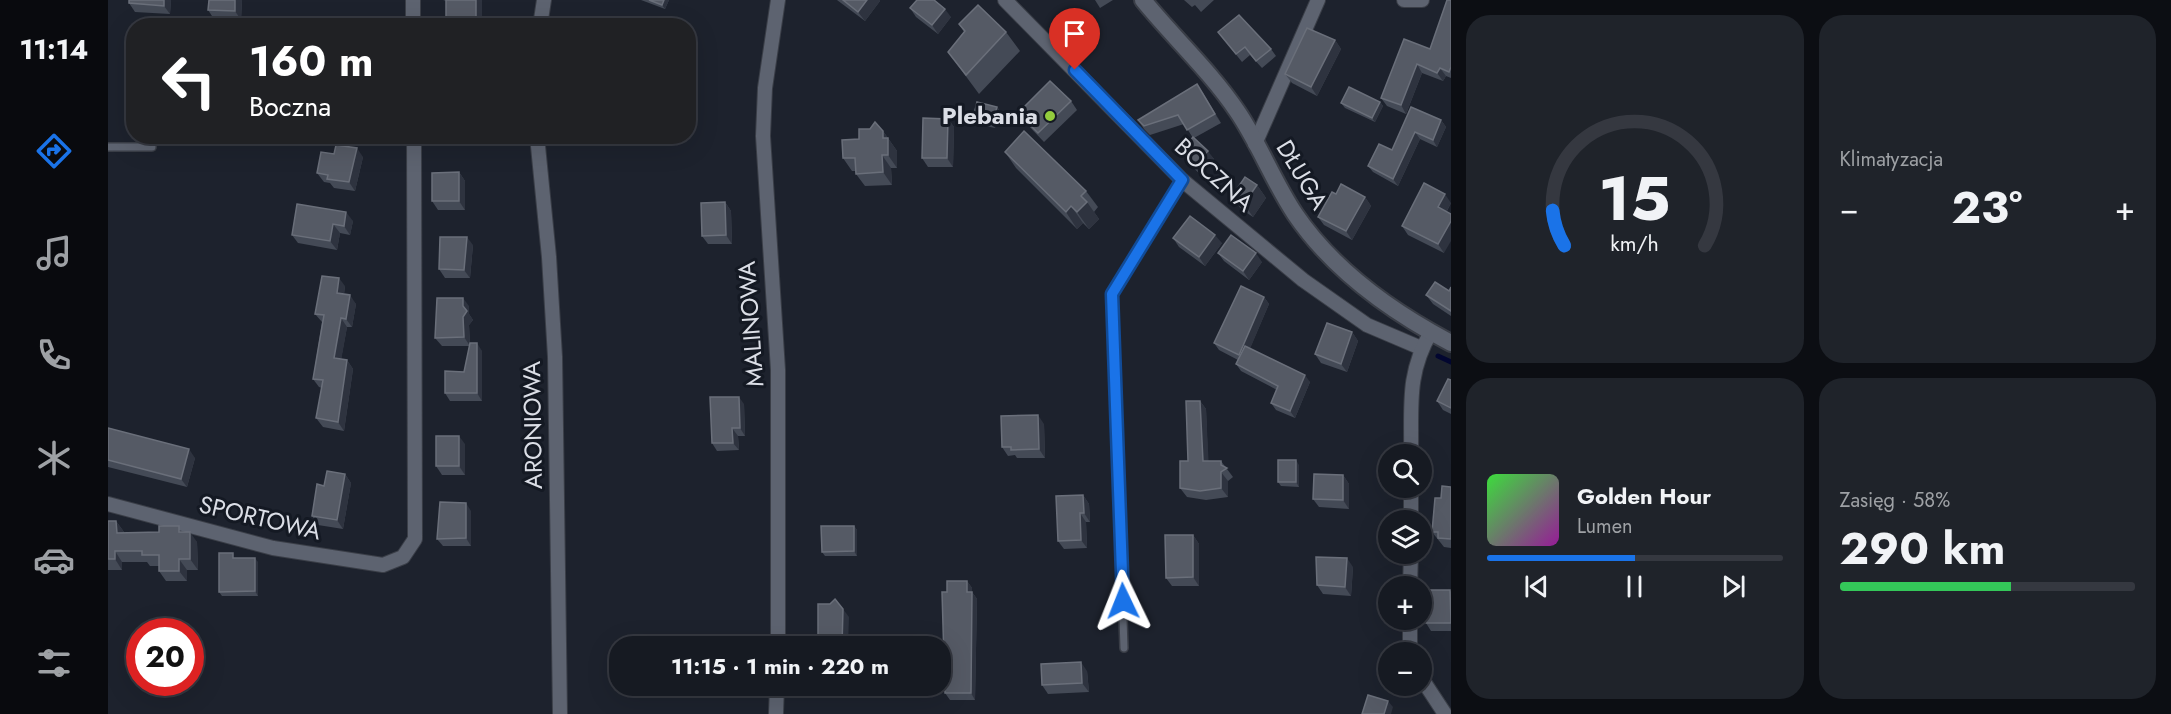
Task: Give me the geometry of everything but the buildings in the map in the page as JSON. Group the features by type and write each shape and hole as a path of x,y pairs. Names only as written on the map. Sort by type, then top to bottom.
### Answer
{"street":[{"path":"413,0 413,18"},
{"path":"541,18 544,0"},
{"name":"MALINOWA","path":"778,0 765,88 763,136 778,370 778,636"},
{"name":"BOCZNA","path":"1005,0 1182,180 1303,280 1367,325 1421,348"},
{"name":"DŁUGA","path":"1143,0 1238,112 1294,212 1326,253 1380,299 1451,343"},
{"path":"1255,144 1318,0"},
{"path":"1404,0 1422,0"},
{"name":"SPORTOWA","path":"108,504 273,548 383,565 403,557 415,539 414,144"},
{"name":"ARONIOWA","path":"538,144 549,258 555,357 560,714"},
{"path":"1411,444 1412,373 1421,348 1431,332"},
{"path":"1432,694 1445,714"},
{"path":"776,713 777,696"}],"lane":[{"path":"108,147 152,147"},
{"path":"1124,648 1112,294 1182,180"}],"waterway":[{"path":"1438,356 1451,362"}],"place":[{"name":"Plebania","path":"1050,116"}],"route":[{"path":"1075,70 1182,180 1112,294 1123,601"}]}
